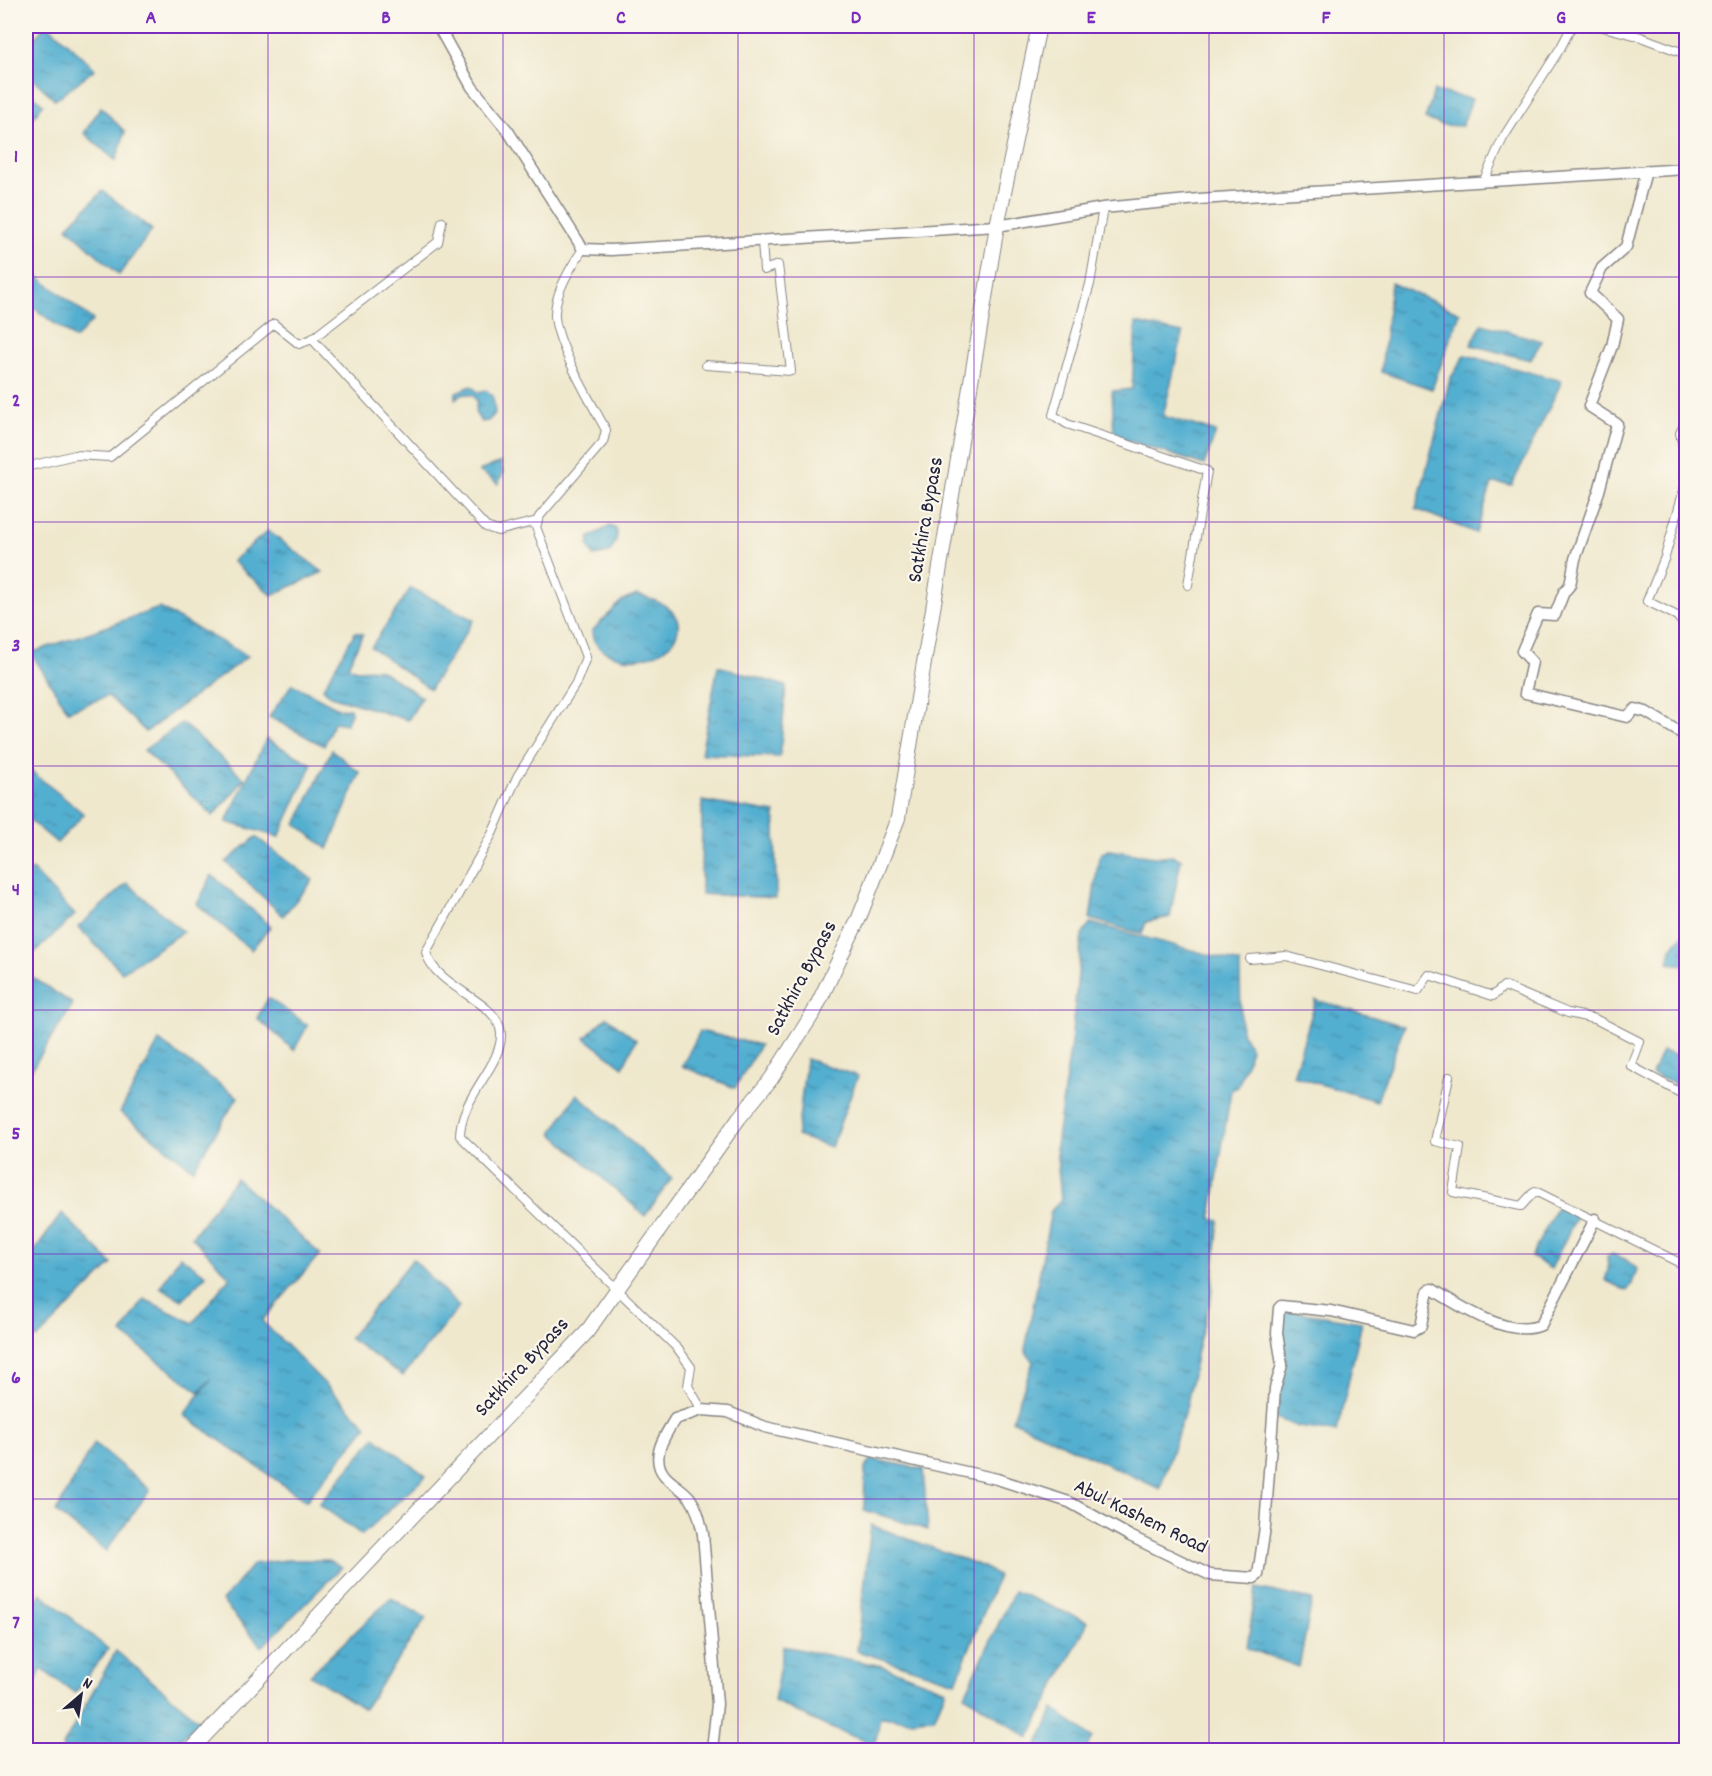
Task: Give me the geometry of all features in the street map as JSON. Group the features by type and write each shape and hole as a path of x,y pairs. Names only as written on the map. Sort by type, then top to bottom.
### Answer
{"highway":[{"name":"Satkhira Bypass","path":"191,1750 586,1333 739,1118 771,1079 814,1012 859,918 898,818 997,226 1039,26"}],"street":[{"path":"438,26 472,87 514,140 583,249"},
{"path":"1483,182 1503,138 1572,26"},
{"path":"1599,26 1638,36 1686,54"},
{"path":"583,249 611,250 997,226 1103,208 1199,199 1686,169"},
{"path":"1646,171 1626,247 1602,268 1590,293 1618,319 1612,346 1589,406 1617,424 1599,490 1575,559 1570,585 1564,592 1555,615 1538,614 1522,651 1532,662 1525,693 1627,717 1635,709 1646,712 1686,736"},
{"path":"1103,208 1090,284 1053,415 1067,424 1208,471 1188,585"},
{"path":"26,467 75,455 110,457 274,324 298,344 312,339 438,242 442,222"},
{"path":"706,365 791,371 778,265 764,270 762,241"},
{"path":"312,339 486,527 498,531 537,521 549,503 603,442 605,436 606,430 560,337 554,313 562,290 583,249"},
{"path":"1686,422 1680,434 1686,461"},
{"path":"1686,482 1665,557 1647,601 1677,616 1686,627"},
{"path":"537,521 540,538 586,651 585,663 576,683 517,777 492,834 426,952 428,963 443,978 495,1016 501,1032 498,1051 473,1092 461,1120 460,1136 678,1349 691,1367 688,1386 702,1410"},
{"path":"1250,959 1286,956 1418,991 1429,975 1492,996 1504,986 1568,1013 1595,1018 1640,1041 1631,1066 1686,1095"},
{"path":"1449,1077 1435,1141 1460,1147 1453,1192 1521,1206 1535,1191 1686,1266"},
{"name":"Abul Kashem Road","path":"712,1750 717,1704 703,1534 698,1512 689,1497 663,1475 658,1461 660,1443 675,1419 702,1410 728,1412 765,1428 997,1479 1069,1502 1130,1536 1210,1575 1254,1578 1258,1575 1265,1527 1275,1388 1282,1365 1277,1333 1279,1308 1281,1306 1331,1311 1414,1330 1421,1326 1428,1291 1432,1289 1463,1309 1517,1330 1533,1329 1541,1325 1595,1219"}],"water":[{"path":"45,26 49,26 95,69 55,100 26,72 26,49"},
{"path":"26,89 43,104 27,126 26,125"},
{"path":"1434,91 1472,99 1462,126 1442,125 1425,119"},
{"path":"101,107 125,132 116,161 84,133"},
{"path":"103,191 152,230 119,275 67,227"},
{"path":"26,267 93,320 75,339 26,302"},
{"path":"1391,283 1460,313 1432,389 1381,372"},
{"path":"1136,323 1183,333 1163,416 1216,432 1204,465 1114,436 1112,391 1132,389"},
{"path":"1482,324 1542,341 1530,360 1471,345"},
{"path":"1465,355 1562,381 1512,485 1492,483 1476,533 1416,509 1450,379"},
{"path":"471,386 479,393 486,390 493,396 495,414 488,421 481,422 475,412 477,401 473,395 462,394 455,399 456,392"},
{"path":"501,462 503,474 498,484 479,471"},
{"path":"610,526 617,532 613,547 609,553 594,556 588,545 590,537"},
{"path":"268,531 323,572 272,595 232,561"},
{"path":"411,588 474,620 430,689 371,647"},
{"path":"637,595 667,607 676,618 678,629 674,640 664,649 636,658 619,657 603,650 595,642 592,631 622,601"},
{"path":"159,608 248,656 146,732 108,696 68,711 31,653"},
{"path":"355,632 363,634 348,666 356,670 379,669 422,697 408,720 331,696 323,688"},
{"path":"718,666 786,686 780,757 701,754"},
{"path":"292,684 340,709 350,708 351,713 346,724 334,722 324,746 269,717"},
{"path":"182,723 245,779 213,816 144,750"},
{"path":"266,739 312,764 279,837 226,822"},
{"path":"332,750 360,773 328,849 296,824"},
{"path":"26,767 84,814 57,843 26,817"},
{"path":"702,801 775,813 776,898 701,894"},
{"path":"256,837 313,880 283,916 226,862"},
{"path":"1109,850 1154,857 1172,855 1181,860 1170,917 1146,922 1142,934 1090,919 1099,857"},
{"path":"32,870 75,915 35,952 26,944 26,878"},
{"path":"212,875 271,926 251,950 197,904"},
{"path":"127,883 183,932 122,972 78,927"},
{"path":"1091,923 1240,963 1241,1030 1251,1049 1238,1087 1231,1090 1211,1218 1219,1220 1211,1297 1197,1350 1187,1405 1160,1489 1012,1420 1033,1362 1025,1350 1051,1211 1061,1199 1056,1146 1071,1043 1082,935"},
{"path":"1686,932 1686,965 1668,963 1671,948"},
{"path":"26,973 73,1004 26,1078"},
{"path":"268,998 308,1025 294,1050 257,1018"},
{"path":"1316,1000 1404,1026 1377,1101 1293,1076"},
{"path":"607,1017 636,1040 623,1067 585,1038"},
{"path":"700,1031 760,1045 735,1088 682,1066"},
{"path":"1686,1034 1686,1069 1677,1085 1652,1074 1662,1051 1677,1056"},
{"path":"159,1041 238,1097 193,1169 120,1112"},
{"path":"806,1059 858,1076 831,1147 797,1136"},
{"path":"577,1094 672,1178 645,1216 552,1133"},
{"path":"236,1178 320,1254 262,1321 367,1426 306,1501 184,1415 211,1379 199,1392 122,1333 144,1299 193,1323 230,1277 192,1237"},
{"path":"1557,1206 1577,1215 1551,1269 1531,1257"},
{"path":"62,1213 112,1264 37,1339 26,1329 26,1263"},
{"path":"1612,1254 1625,1259 1637,1269 1627,1291 1605,1280 1608,1271 1607,1256"},
{"path":"180,1256 206,1275 182,1300 160,1287"},
{"path":"413,1259 459,1307 403,1376 349,1338"},
{"path":"1284,1310 1362,1322 1337,1432 1298,1427 1276,1418"},
{"path":"375,1437 426,1476 362,1535 319,1504"},
{"path":"94,1443 150,1490 106,1551 56,1512"},
{"path":"871,1459 923,1469 928,1530 864,1510 865,1468"},
{"path":"871,1525 984,1567 998,1576 956,1682 857,1651"},
{"path":"287,1560 328,1560 342,1567 262,1647 222,1601 253,1564"},
{"path":"1256,1588 1312,1600 1299,1667 1247,1648"},
{"path":"1014,1591 1088,1622 1029,1738 965,1695"},
{"path":"41,1593 108,1649 75,1693 41,1669 26,1708 26,1619"},
{"path":"391,1598 426,1618 364,1709 310,1675"},
{"path":"783,1646 882,1666 946,1690 934,1718 909,1720 880,1717 875,1745 826,1726 774,1701"},
{"path":"116,1651 200,1721 169,1750 66,1750 62,1747"},
{"path":"1054,1709 1093,1738 1085,1750 1035,1750"}]}
